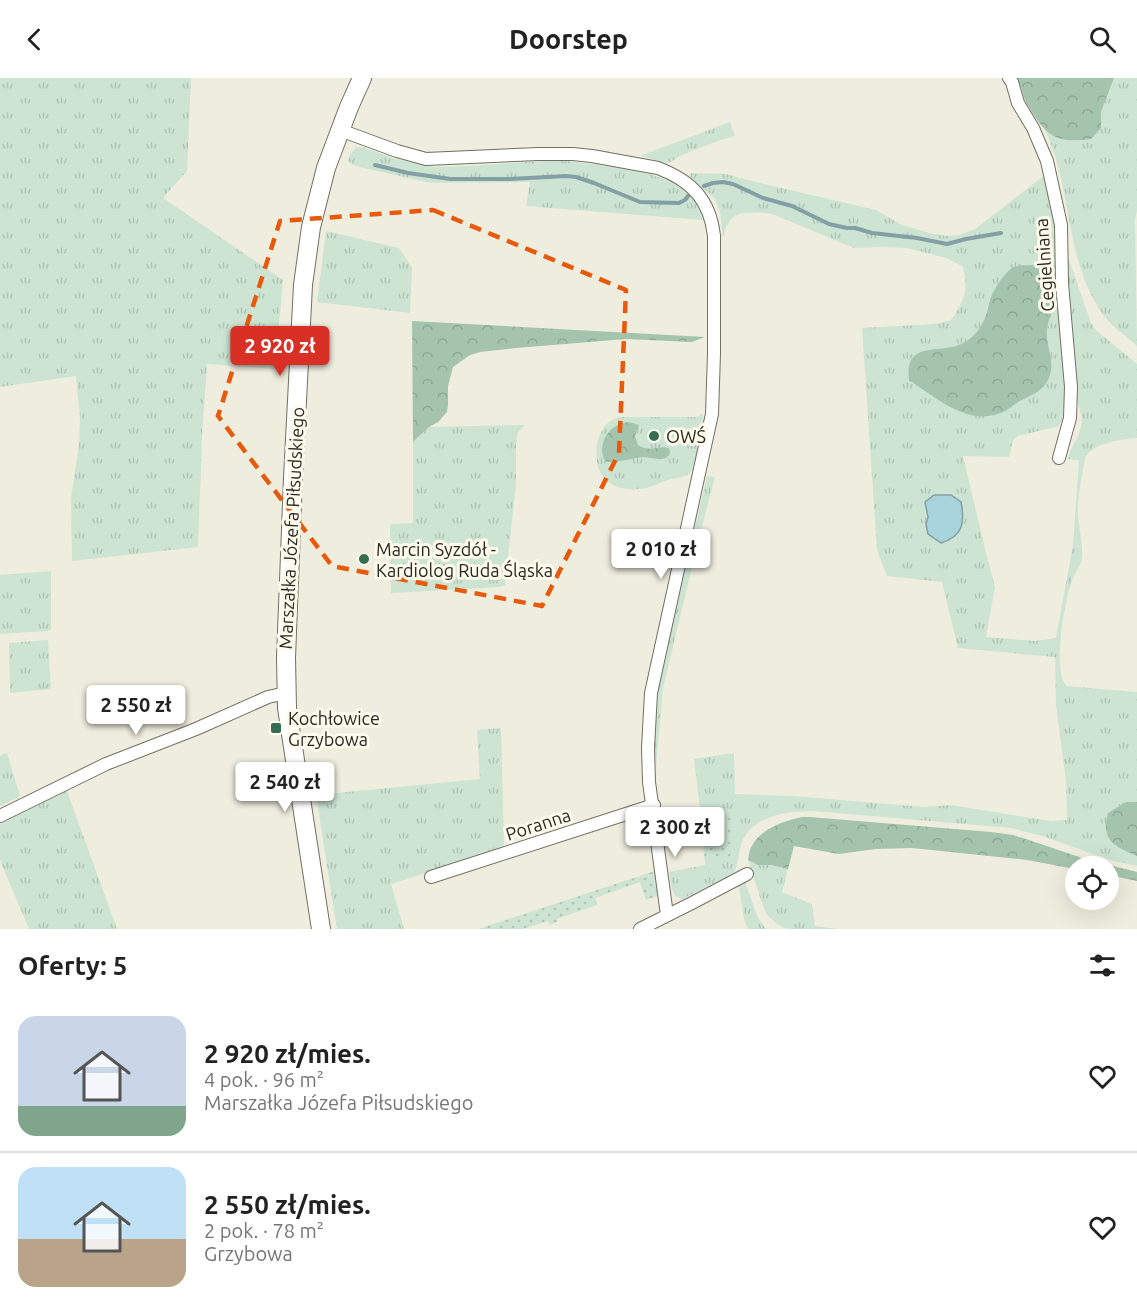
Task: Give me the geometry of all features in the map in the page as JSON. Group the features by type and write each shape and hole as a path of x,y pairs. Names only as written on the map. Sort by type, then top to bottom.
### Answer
{"street":[{"name":"Marszałka Józefa Piłsudskiego","path":"321,929 288,724 286,658 289,566 303,285 311,227 326,168 362,78"},
{"name":"Cegielniana","path":"1009,78 1012,81 1018,104 1047,161 1060,225 1062,283 1071,387 1070,418 1059,458"},
{"path":"340,130 426,159 573,154 658,168 691,186 704,201 712,218 714,236 712,414 651,693 649,782 668,915"},
{"path":"0,816 106,764 196,729 268,697 286,693"},
{"name":"Poranna","path":"431,877 654,805"},
{"path":"640,929 747,873"}],"highlighted area":[{"path":"433,210 626,290 619,453 542,606 332,566 218,416 280,221"}],"green space":[{"path":"0,78 191,78 187,171 163,198 283,280 275,369 207,364 198,547 72,561 71,498 79,445 80,417 76,376 0,387"},
{"path":"1016,78 1114,78 1101,112 1101,128 1091,139 1071,140 1056,137 1038,121 1027,104"},
{"path":"1114,78 1137,78 1137,210 1135,219 1137,346 1107,320 1088,289 1074,244 1060,173 1044,128 1060,138 1091,139 1101,128 1101,112"},
{"path":"730,122 735,136 700,147 669,163 640,156"},
{"path":"356,147 396,159 436,167 559,160 632,169 662,178 682,188 694,199 703,220 526,206 530,182 431,183 355,166 348,161"},
{"path":"691,173 726,174 876,210 902,225 948,236 975,229 1045,175 1056,230 1067,403 1059,426 1018,436 1013,440 1009,457 963,456 995,587 986,637 1036,641 1056,638 1073,545 1079,460 1068,459 1081,423 1077,400 1065,248 1091,323 1097,331 1137,364 1137,438 1102,445 1086,456 1078,504 1082,560 1073,578 1067,600 1061,633 1060,665 1066,686 1137,692 1137,866 1119,862 1119,856 1099,856 1042,836 1011,828 804,811 763,820 747,833 742,842 733,874 682,899 675,896 669,872 705,865 732,816 701,817 694,759 734,753 735,794 794,796 924,807 950,805 1051,821 1067,820 1066,781 1056,705 1055,657 958,648 942,582 887,576 877,550 862,328 935,324 951,320 964,294 965,281 962,266 946,258 907,248 854,248 766,213 744,213 735,216 729,222 723,237 720,212 715,199 690,177"},
{"path":"326,231 399,248 412,268 410,313 317,302"},
{"path":"1033,265 1045,271 1051,281 1053,292 1051,316 1047,325 1051,369 1048,381 1042,389 1005,411 992,416 979,416 954,409 909,380 909,366 913,358 928,350 959,345 970,338 982,325 991,296 1003,277 1014,267"},
{"path":"412,321 705,337 692,342 626,339 516,348 470,355 453,367 448,386 447,412 413,442"},
{"path":"703,414 696,461 687,475 641,489 619,487 604,478 597,462 597,444 604,428 612,420 622,417 697,417"},
{"path":"629,422 639,425 635,436 638,445 650,449 669,448 669,455 662,459 643,457 605,461 602,447 606,435 616,426"},
{"path":"525,425 518,432 516,445 516,484 505,585 391,593 390,524 413,523 413,442 429,427"},
{"path":"707,476 715,477 663,688 656,767 654,743 658,682"},
{"path":"51,571 51,629 0,634 0,575"},
{"path":"48,640 51,689 10,693 9,643"},
{"path":"501,728 503,848 391,884 404,929 337,929 316,795 480,779 477,730"},
{"path":"7,753 20,796 0,806 0,755"},
{"path":"67,791 117,929 29,929 0,860 0,822"},
{"path":"1127,802 1137,802 1137,856 1116,846 1106,830 1108,813"},
{"path":"732,816 735,857 709,859 705,865 701,817"},
{"path":"810,817 991,832 1013,835 1076,856 1065,856 1065,867 1027,860 912,848 876,849 839,854 794,846 788,869 758,865 748,860 756,840 767,830 780,823"},
{"path":"748,860 753,863 788,869 782,892 812,904 815,926 838,929 787,929 777,924 767,915"},
{"path":"1119,868 1137,872 1137,881 1119,877"},
{"path":"655,871 658,896 646,900 640,882 595,898 597,905 557,919 557,922 550,925 548,921 523,929 478,929"},
{"path":"745,882 758,918 766,929 748,929 744,919 739,886"}],"water":[{"path":"934,495 951,495 961,502 961,528 954,537 941,543 928,534 926,524 928,517 925,502"}],"waterway":[{"path":"375,165 408,173 450,179 576,177 640,202 679,203 688,196"},
{"path":"704,186 723,182 733,184 763,198 792,206 829,224 872,233 947,244 1001,233"}],"place":[{"name":"OWŚ","path":"654,436"},
{"name":"Marcin Syzdół - Kardiolog Ruda Śląska","path":"364,559"},
{"name":"Kochłowice Grzybowa","path":"276,728"}]}
